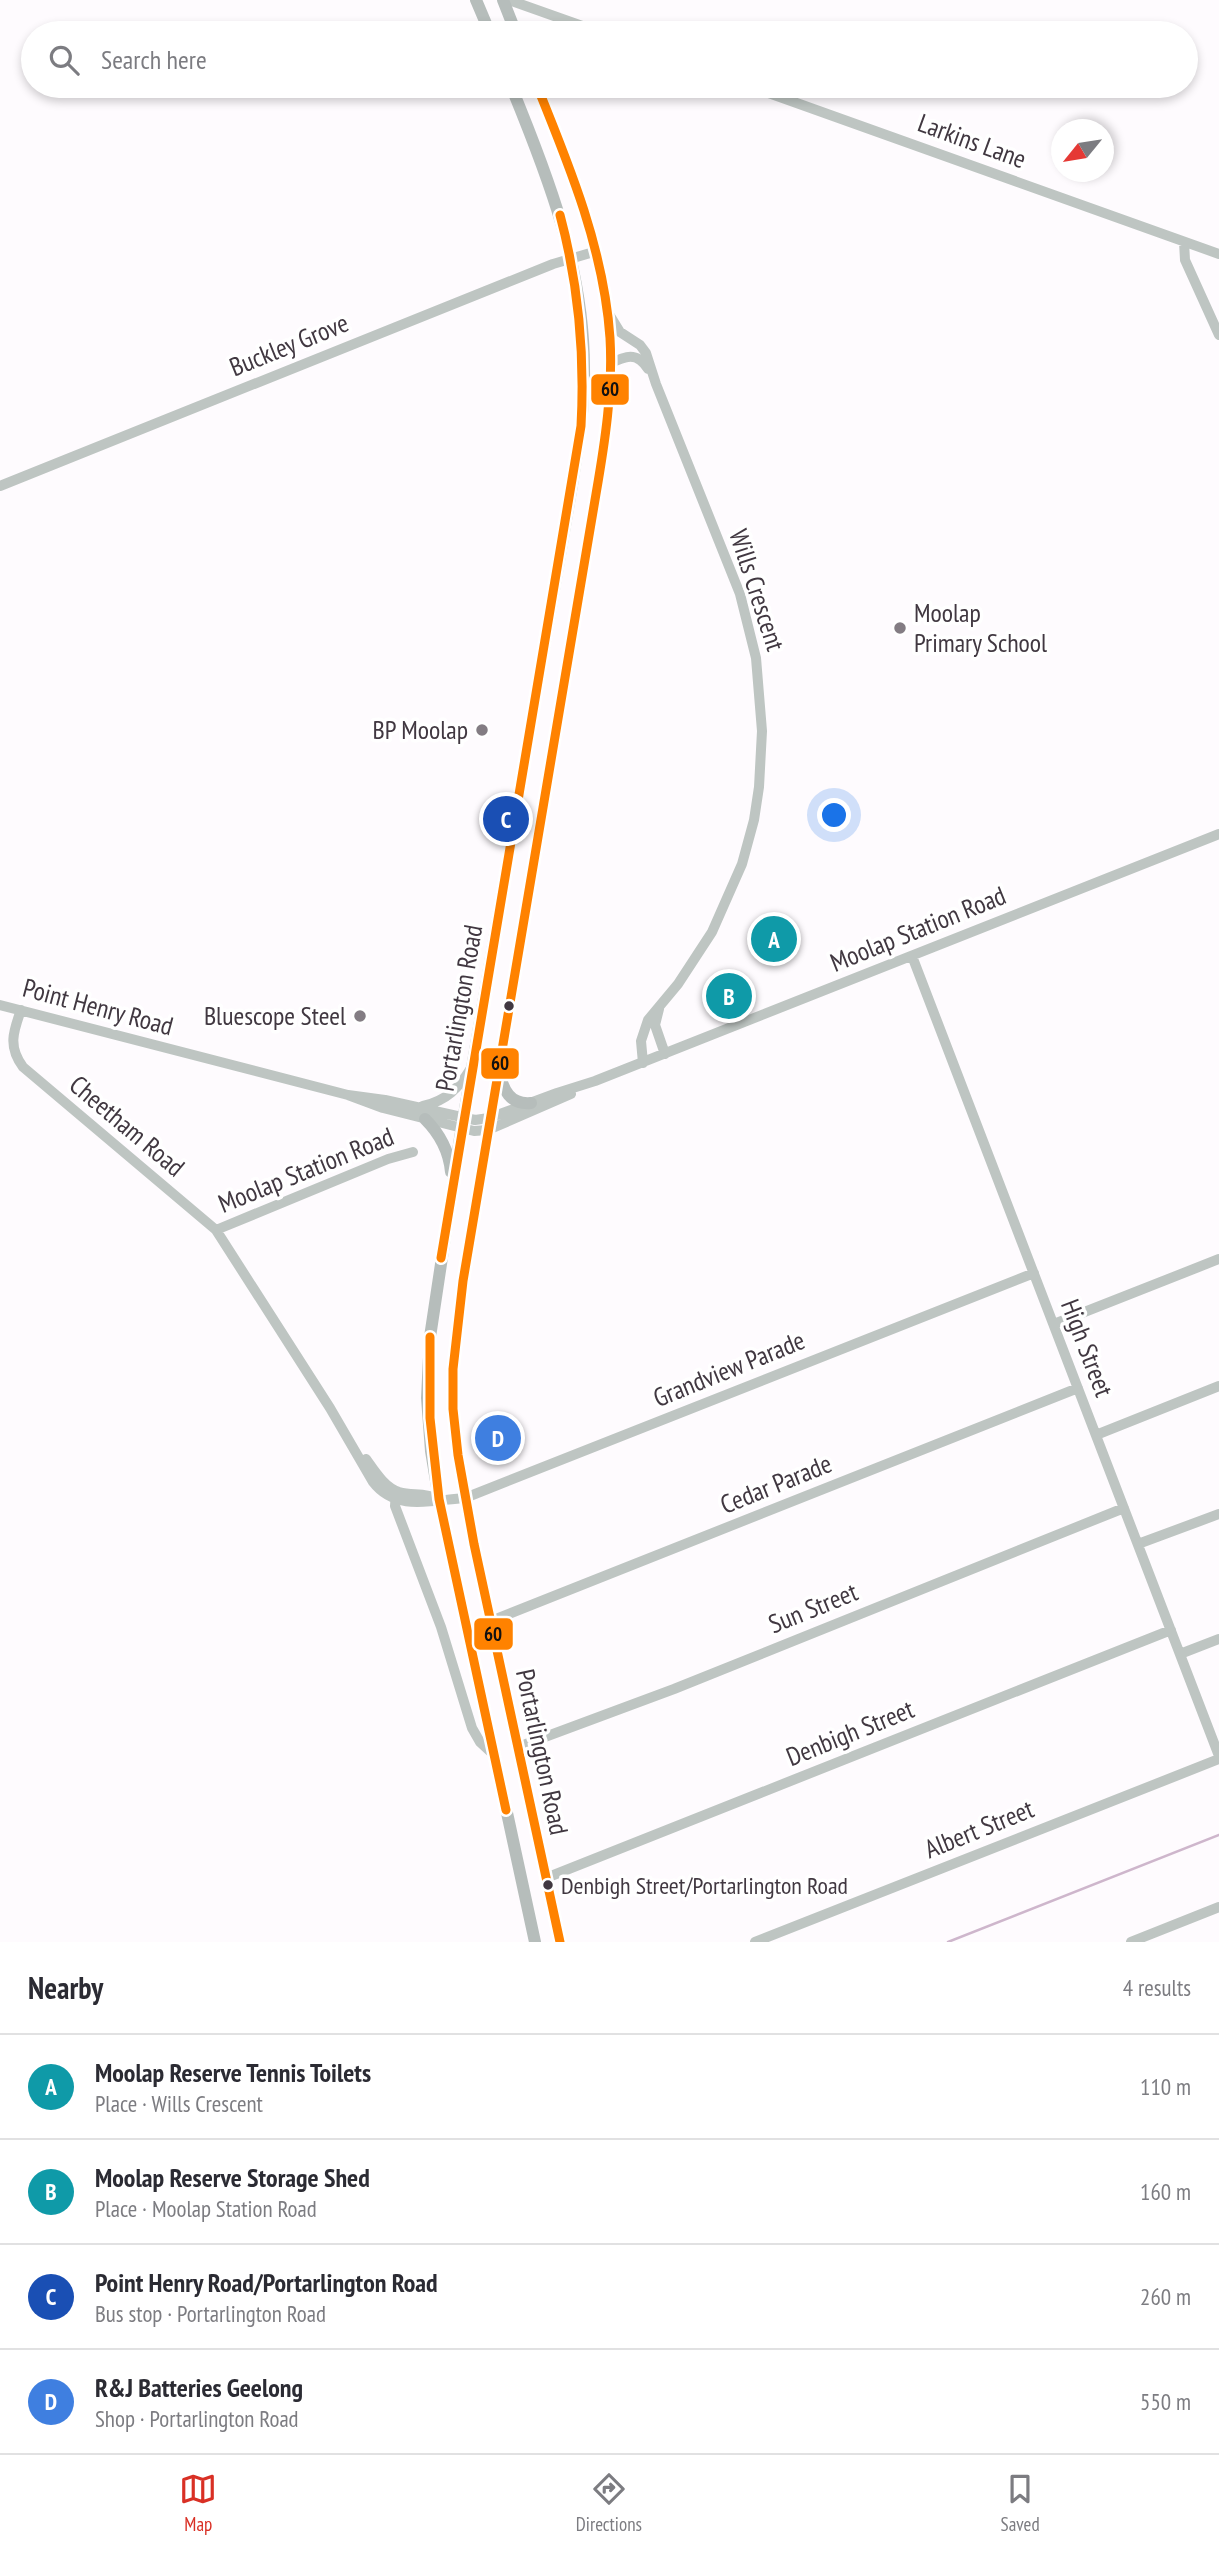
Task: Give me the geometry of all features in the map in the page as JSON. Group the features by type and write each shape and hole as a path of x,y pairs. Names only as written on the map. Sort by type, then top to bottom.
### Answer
{"main road":[{"path":"476,0 485,21"},
{"path":"503,0 511,21"},
{"name":"Portarlington Road","path":"516,98 559,213 572,258 583,328 581,426 452,1186 430,1337 427,1398 431,1451 439,1499 535,1942"},
{"name":"Portarlington Road","path":"542,98 581,199 597,251 607,311 610,364 605,439 463,1281 454,1348 453,1409 465,1498 560,1942"},
{"path":"499,1067 508,1096 519,1103 531,1103"},
{"path":"425,1119 435,1129 448,1154 452,1186"}],"street":[{"path":"509,0 568,21"},
{"name":"Larkins Lane","path":"782,98 1219,254"},
{"path":"1184,242 1185,260 1219,335"},
{"name":"Buckley Grove","path":"0,486 553,264 597,251"},
{"name":"Wills Crescent","path":"607,311 620,332 640,345 646,353 740,594 756,658 762,731 757,798 742,863 712,932 645,1026 641,1041 643,1063"},
{"name":"Wills Crescent","path":"610,364 631,355 638,357 645,363 656,384"},
{"name":"Moolap Station Road","path":"488,1124 531,1103 595,1082 1219,834"},
{"name":"High Street","path":"912,956 1219,1758"},
{"name":"Point Henry Road","path":"0,1005 348,1095 416,1107 463,1123"},
{"path":"660,1006 655,1025 665,1054"},
{"name":"Cheetham Road","path":"21,1010 12,1039 13,1049 23,1067 216,1230 330,1408 395,1495"},
{"path":"416,1107 435,1103 451,1093 472,1065"},
{"name":"Moolap Station Road","path":"488,1124 559,1100 595,1082"},
{"name":"Point Henry Road","path":"348,1095 425,1119 463,1123 475,1120 488,1124"},
{"name":"Moolap Station Road","path":"216,1230 388,1159 414,1152"},
{"path":"1054,1324 1219,1259"},
{"name":"Grandview Parade","path":"439,1499 465,1498 1034,1273"},
{"path":"1096,1434 1219,1386"},
{"name":"Cedar Parade","path":"491,1621 1078,1388"},
{"path":"439,1499 425,1494 395,1495 402,1525 441,1627 472,1728 480,1742 494,1754"},
{"name":"Sun Street","path":"518,1747 674,1689 1124,1508"},
{"path":"1138,1544 1219,1514"},
{"name":"Denbigh Street","path":"546,1878 1171,1630"},
{"path":"1180,1654 1219,1639"},
{"name":"Albert Street","path":"755,1942 1219,1758"},
{"path":"1131,1942 1219,1907"}],"waterway":[{"path":"948,1942 1219,1835"}],"transit line":[{"name":"60","path":"542,98 584,209 601,273 610,338 609,397 599,474 463,1281 453,1369 453,1409 458,1455 474,1544 560,1942"},
{"name":"60","path":"441,1258 581,426 579,320 572,268 560,215"},
{"name":"60","path":"430,1337 430,1418 439,1499 506,1810"}],"place":[{"name":"Moolap Primary School","path":"900,628"},
{"name":"BP Moolap","path":"482,730"},
{"name":"Point Henry Road/Portarlington Road","path":"506,819"},
{"name":"Moolap Reserve Tennis Toilets","path":"774,939"},
{"name":"Moolap Reserve Storage Shed","path":"729,996"},
{"name":"Bluescope Steel","path":"360,1016"},
{"name":"R&J Batteries Geelong","path":"498,1438"},
{"name":"Denbigh Street/Portarlington Road","path":"548,1885"}]}
